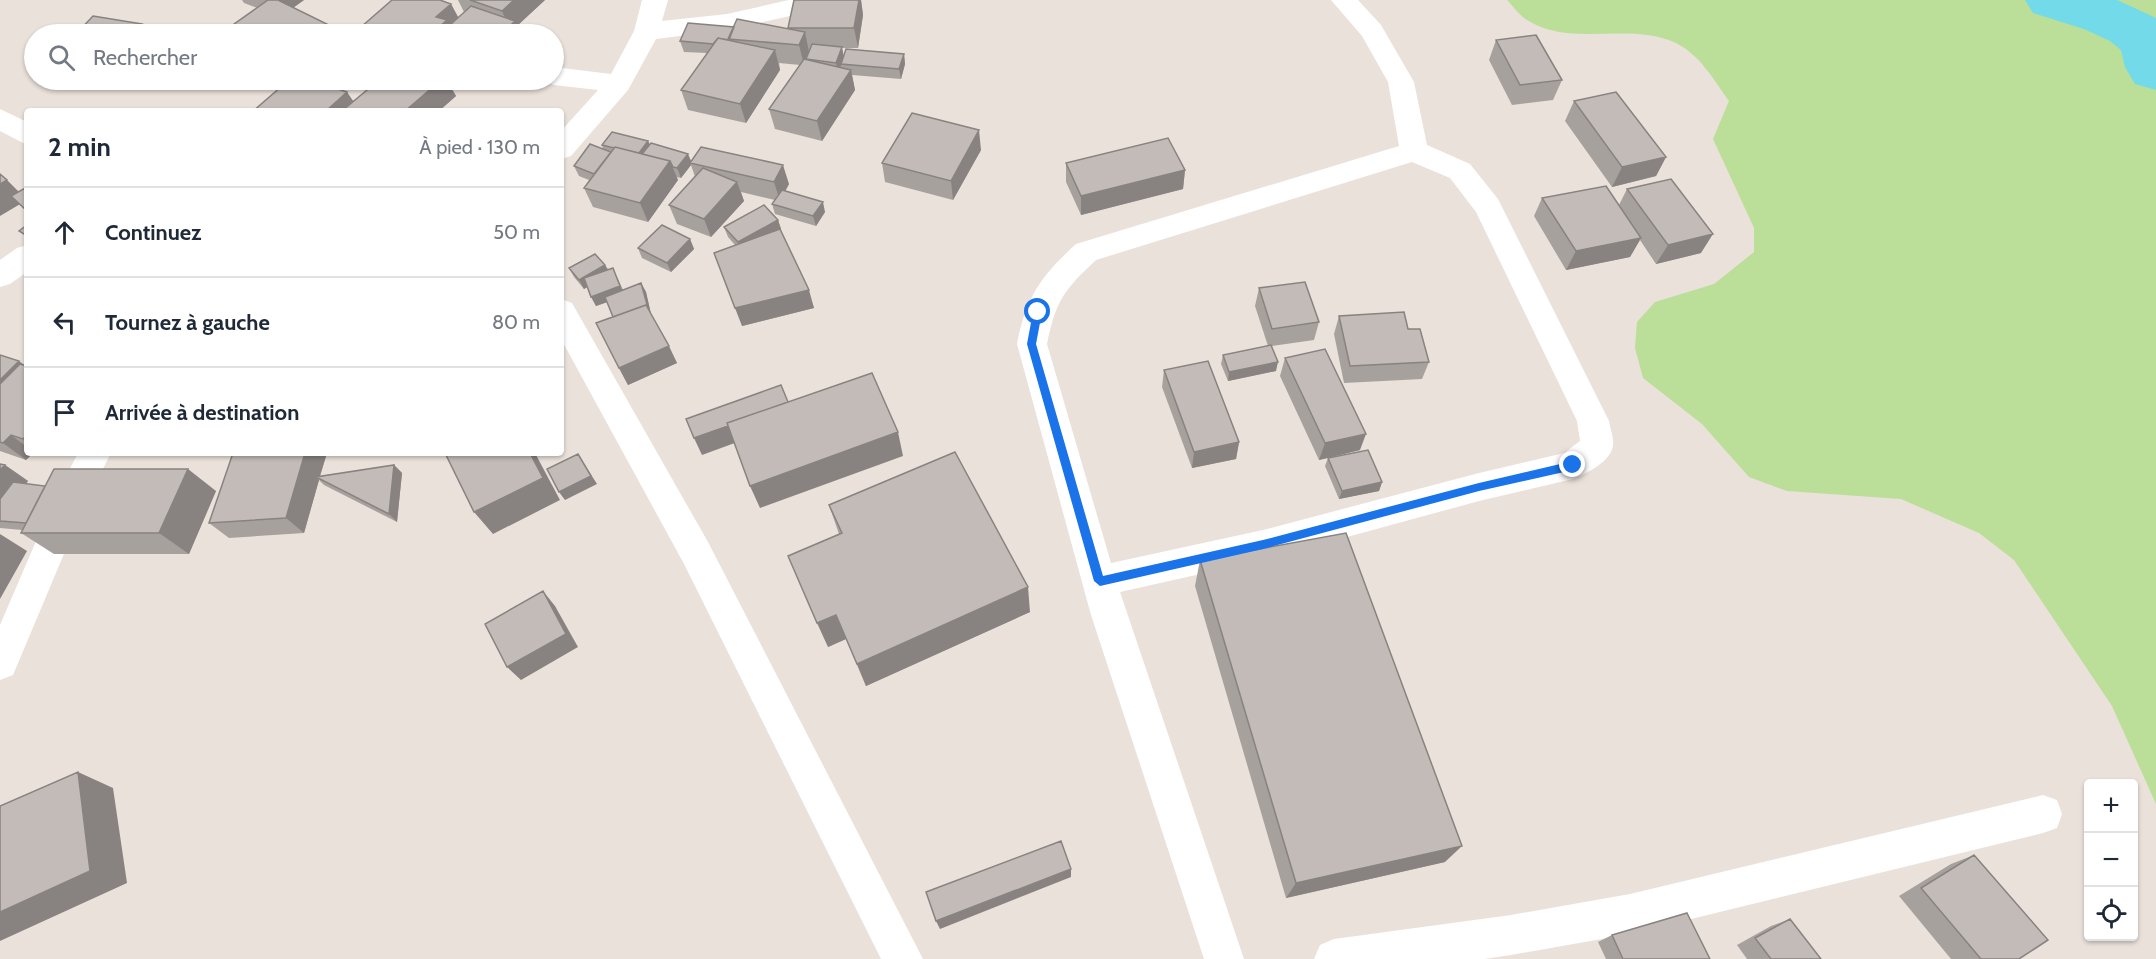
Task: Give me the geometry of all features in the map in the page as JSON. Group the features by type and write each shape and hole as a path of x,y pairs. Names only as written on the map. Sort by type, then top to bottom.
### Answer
{"street":[{"path":"564,146 619,84 647,31 655,0"},
{"path":"647,31 727,22 808,4 841,0"},
{"path":"1344,0 1372,31 1401,82 1414,151"},
{"path":"564,77 619,84"},
{"path":"0,119 24,133"},
{"path":"1100,581 1263,545 1479,487 1573,465 1597,446 1593,421 1488,206 1460,171 1414,151 1086,252 1052,283 1038,312 1032,344 1112,627 1224,959"},
{"path":"0,276 24,258"},
{"path":"564,316 696,553 903,959"},
{"path":"0,663 16,632 57,532 94,456"},
{"path":"1334,959 1511,935 1630,914 2043,814"}],"green space":[{"path":"1507,0 2156,0 2156,804 2112,706 2014,560 1979,533 1901,499 1787,491 1749,477 1702,424 1643,378 1635,348 1637,322 1655,302 1714,284 1754,252 1754,228 1713,139 1729,101 1699,61 1676,43 1640,34 1581,34 1544,28 1524,18"}],"building":[{"path":"268,0 278,0 327,24 234,24"},
{"path":"392,0 440,0 451,4 436,17 447,20 442,24 364,24"},
{"path":"470,0 514,0 502,11"},
{"path":"794,0 859,0 854,28 788,28"},
{"path":"471,6 515,21 512,24 451,24"},
{"path":"93,16 142,24 85,24"},
{"path":"737,19 805,32 799,45 728,39"},
{"path":"688,23 734,27 729,40 718,38 713,44 680,41"},
{"path":"1536,35 1562,80 1520,85 1496,40"},
{"path":"718,38 775,50 740,104 681,90"},
{"path":"812,44 842,47 836,63 806,59"},
{"path":"846,49 904,54 899,69 841,64"},
{"path":"804,59 851,70 817,121 769,109"},
{"path":"277,90 341,90 347,92 329,108 256,108"},
{"path":"367,90 429,90 408,108 346,108"},
{"path":"1616,92 1666,157 1622,167 1574,101"},
{"path":"912,113 979,130 951,181 882,163"},
{"path":"612,132 648,141 639,153 602,145"},
{"path":"1168,138 1185,170 1081,196 1066,163"},
{"path":"651,143 688,154 677,168 673,167 670,161 642,154"},
{"path":"590,144 611,152 594,174 574,166"},
{"path":"615,147 670,161 640,203 584,188"},
{"path":"701,147 783,165 774,182 690,163"},
{"path":"703,168 737,182 704,219 669,205"},
{"path":"0,174 7,180 0,184"},
{"path":"1671,179 1713,234 1668,245 1627,189"},
{"path":"1606,186 1641,238 1576,251 1542,198"},
{"path":"24,189 24,208 11,196"},
{"path":"782,190 823,202 813,216 772,204"},
{"path":"764,205 778,220 738,242 724,227"},
{"path":"662,225 690,239 667,263 638,248"},
{"path":"780,229 809,290 735,308 714,253"},
{"path":"595,254 605,265 579,280 569,268"},
{"path":"613,268 620,286 591,297 584,278"},
{"path":"1305,282 1319,322 1272,329 1259,288"},
{"path":"641,283 648,308 646,305 613,317 605,297"},
{"path":"646,305 669,346 619,368 596,323"},
{"path":"1404,312 1408,329 1420,329 1429,362 1350,366 1339,316"},
{"path":"1271,345 1278,362 1229,372 1223,355"},
{"path":"1325,349 1366,434 1325,443 1285,358"},
{"path":"0,355 19,361 0,380"},
{"path":"1208,361 1239,442 1194,452 1164,370"},
{"path":"20,364 24,365 23,439 11,435 3,443 0,442 0,384"},
{"path":"872,373 898,432 750,486 727,423"},
{"path":"781,385 788,402 727,423 728,426 694,438 686,419"},
{"path":"1368,450 1382,482 1342,491 1328,458"},
{"path":"955,452 1028,587 857,664 836,615 817,623 788,556 842,533 829,505"},
{"path":"578,454 591,476 559,492 547,469"},
{"path":"232,456 304,456 286,518 209,523"},
{"path":"446,456 532,456 543,478 474,512"},
{"path":"394,465 389,514 316,477"},
{"path":"54,469 188,469 159,533 21,533"},
{"path":"13,482 45,486 26,523 0,521 0,499"},
{"path":"1346,533 1462,846 1296,883 1200,560"},
{"path":"543,591 566,634 507,667 485,624"},
{"path":"78,772 90,871 0,912 0,806"},
{"path":"1061,841 1071,869 936,921 926,892"},
{"path":"1974,855 2048,940 2019,959 1981,959 1921,888"},
{"path":"1687,913 1710,959 1623,959 1612,935"},
{"path":"1790,919 1821,959 1771,959 1755,938"}],"waterway":[{"path":"2053,0 2118,21 2130,28 2147,43 2156,70"}],"route":[{"path":"1038,312 1032,344 1100,581 1263,545 1479,487 1573,465"}]}
